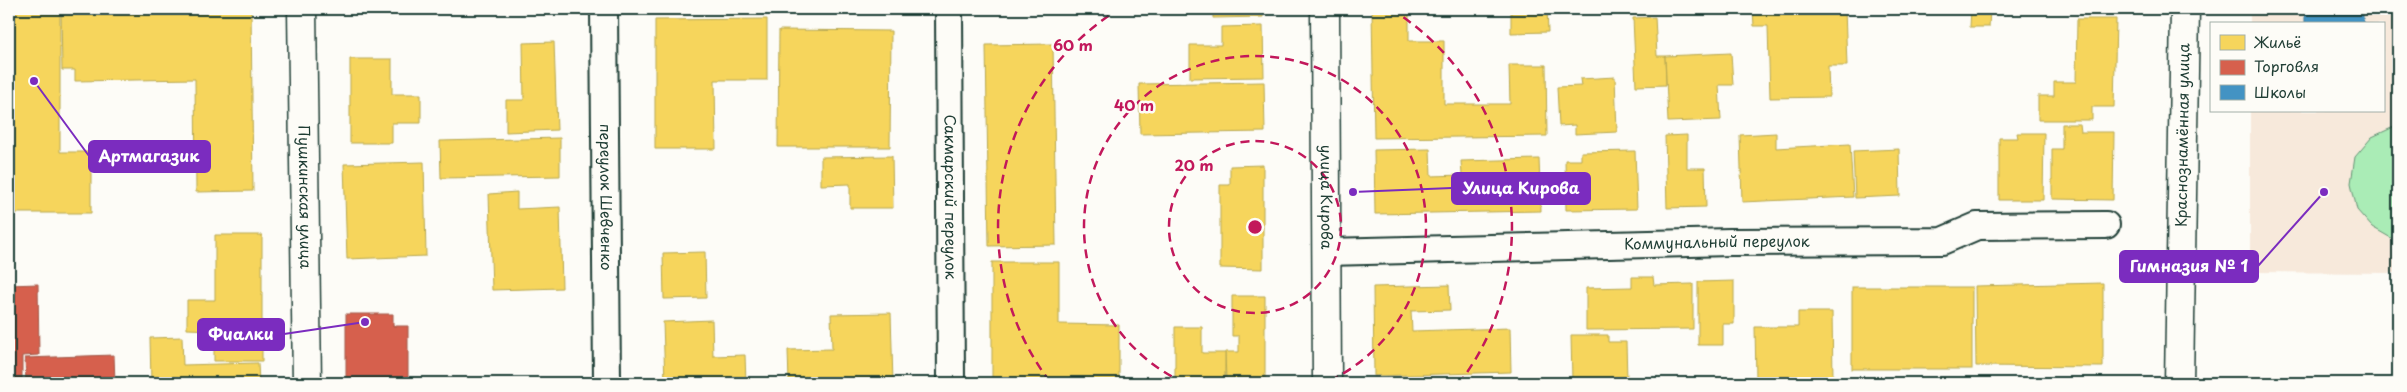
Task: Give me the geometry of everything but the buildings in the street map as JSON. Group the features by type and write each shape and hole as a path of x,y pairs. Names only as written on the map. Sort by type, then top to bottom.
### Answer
{"main road":[{"name":"Пушкинская улица","path":"302,9 307,383"},
{"name":"улица Кирова","path":"1325,9 1327,383"},
{"name":"Краснознамённая улица","path":"2179,383 2185,9"}],"street":[{"name":"переулок Шевченко","path":"604,9 607,383"},
{"name":"Сакмарский переулок","path":"949,9 951,383"},
{"name":"Коммунальный переулок","path":"1326,252 1730,242 1942,241 1977,226 2106,225"}],"shaded area":[{"path":"2250,9 2398,9 2398,273 2250,272 2250,112 2384,112 2384,22 2250,22"}],"green space":[{"path":"2398,125 2398,242 2372,227 2357,210 2351,183 2355,157 2372,137"}],"place":[{"name":"Артмагазик","path":"34,81"},
{"name":"Улица Кирова","path":"1353,192"},
{"name":"Гимназия № 1","path":"2324,192"},
{"name":"Фиалки","path":"365,322"}]}
